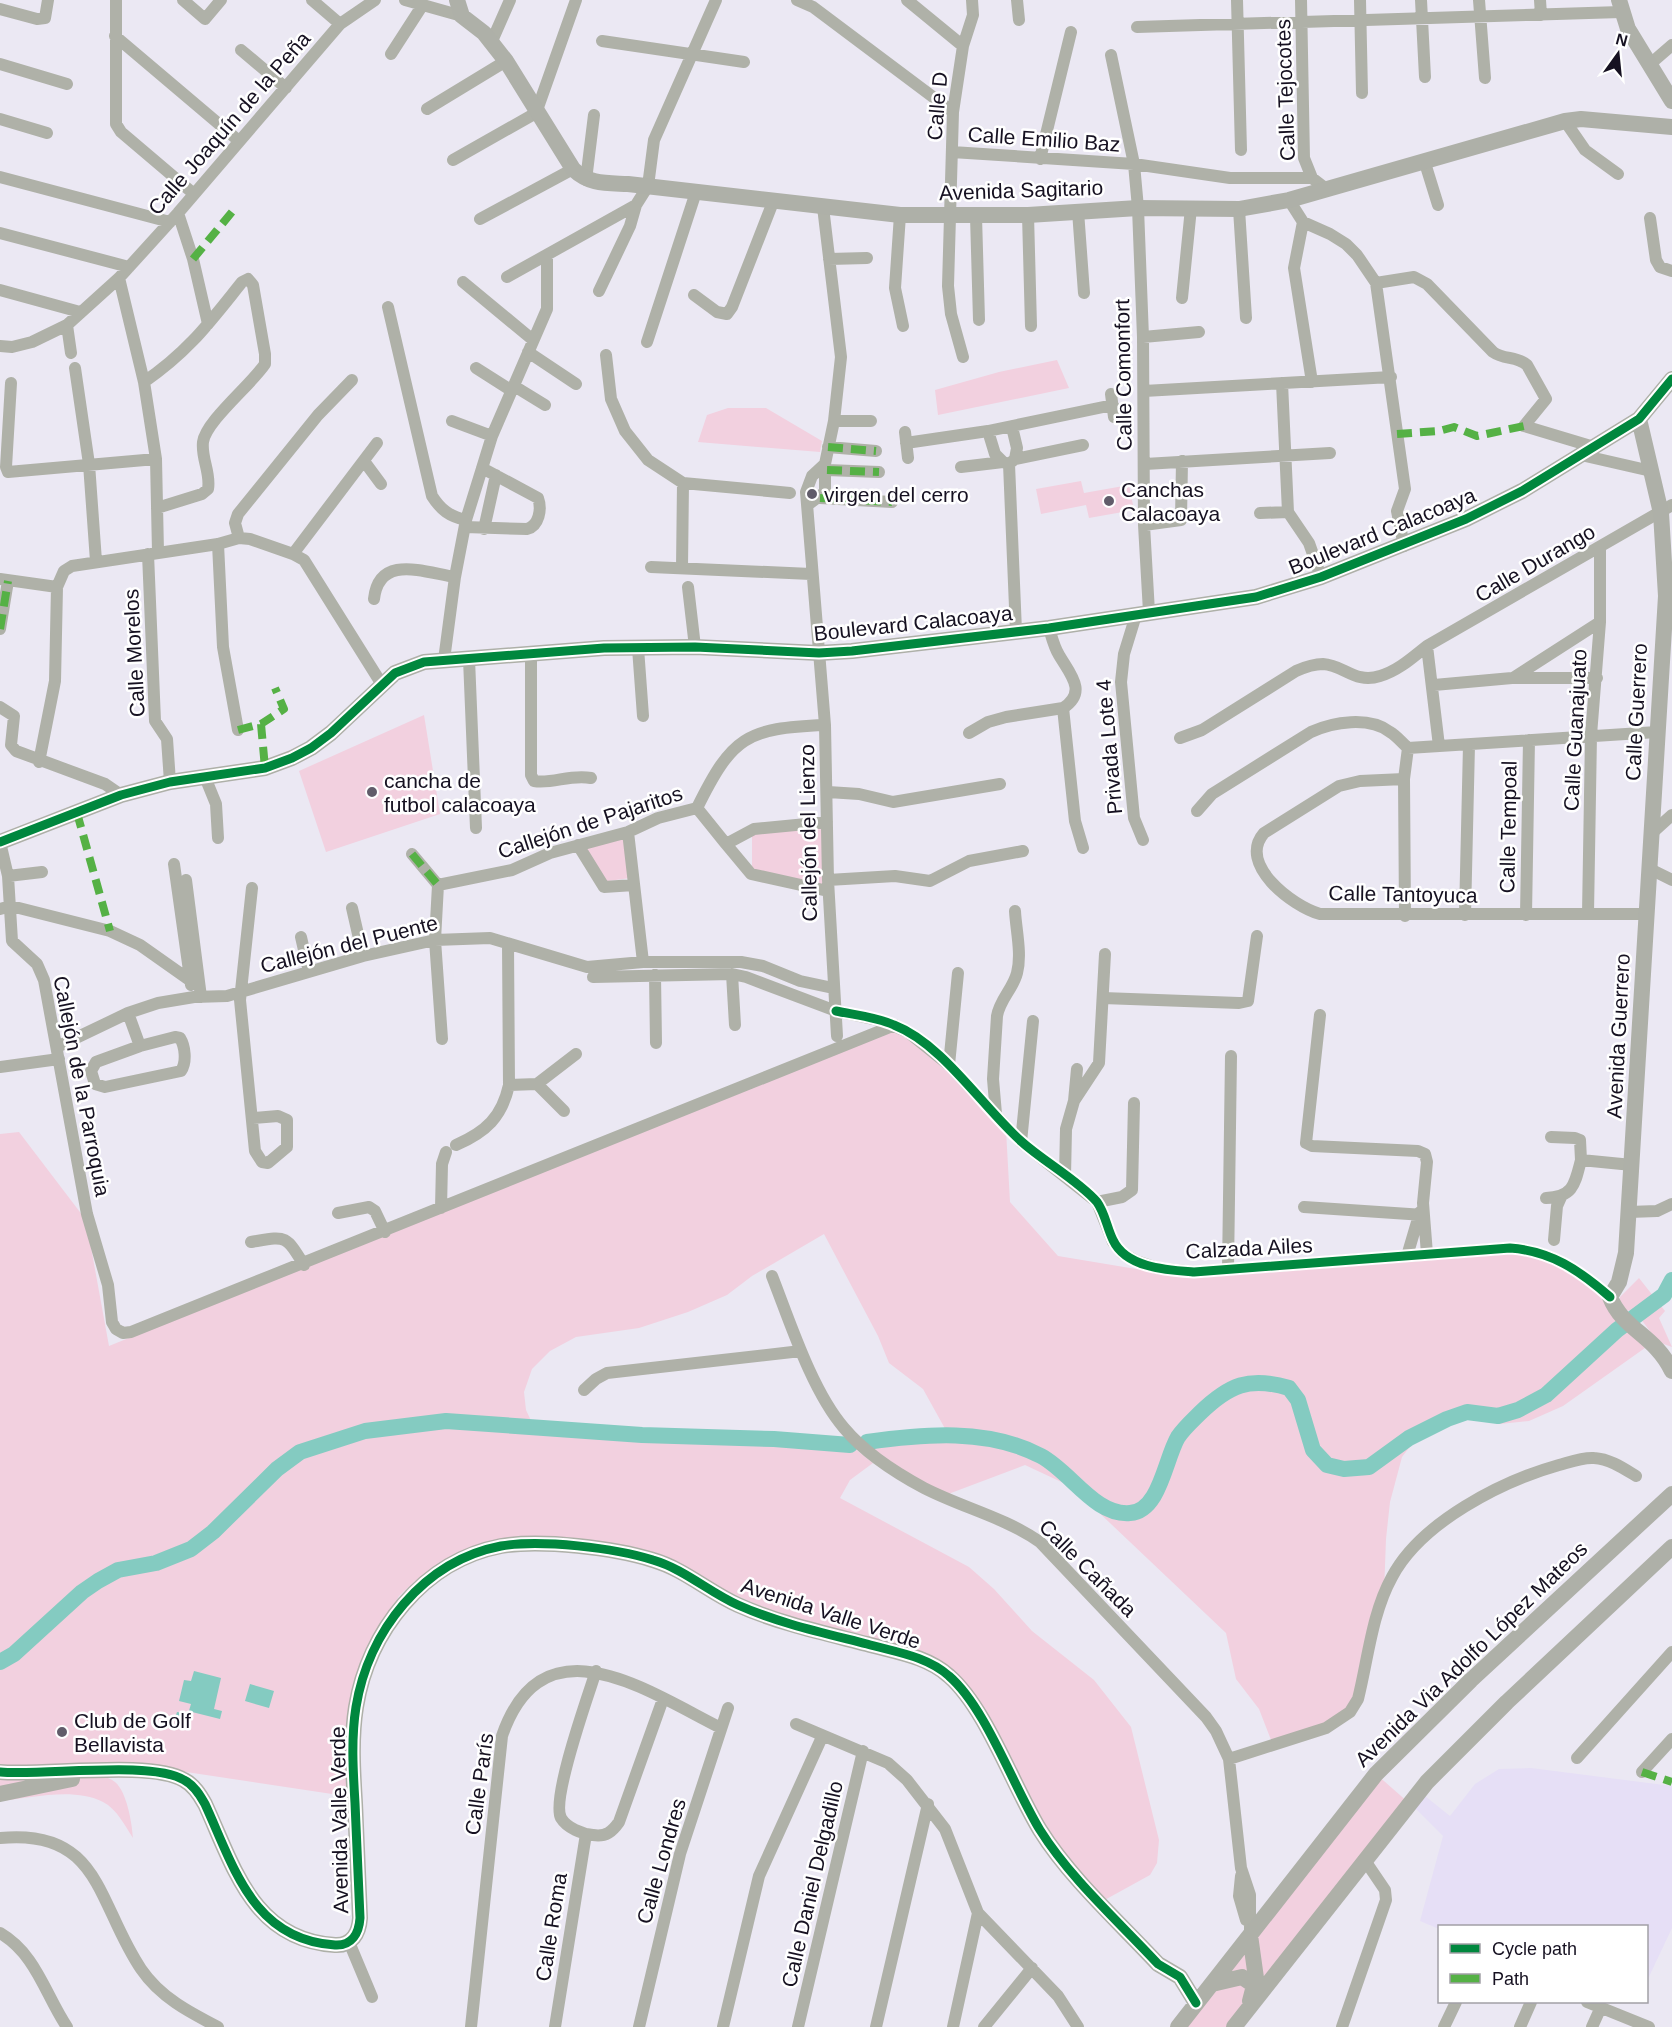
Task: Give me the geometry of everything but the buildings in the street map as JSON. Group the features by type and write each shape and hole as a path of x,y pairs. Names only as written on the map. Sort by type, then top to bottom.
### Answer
{"street":[{"path":"0,9 37,19 45,18 48,0"},
{"path":"116,0 116,124 121,132 194,194"},
{"path":"183,0 205,19 222,0"},
{"path":"312,0 340,24"},
{"name":"Calle Joaquín de la Peña","path":"6,346 32,342 67,325 119,278 174,218 340,24 375,0"},
{"path":"405,0 422,6 460,8 492,41 536,113 579,175"},
{"path":"492,41 510,0"},
{"path":"453,160 536,113 576,0"},
{"path":"599,291 630,226 636,205 648,186 654,140 716,0"},
{"path":"797,0 813,7 953,112"},
{"path":"907,0 963,46"},
{"name":"Calle D","path":"963,357 948,300 950,217 953,112 963,46 973,15 972,0"},
{"path":"1017,0 1019,20"},
{"path":"1237,0 1241,150"},
{"name":"Calle Tejocotes","path":"1300,0 1304,158 1319,183"},
{"path":"1360,0 1362,93"},
{"path":"1421,0 1425,77"},
{"path":"1479,0 1485,78"},
{"path":"1540,0 1541,15"},
{"path":"391,54 422,6"},
{"path":"1137,27 1237,22 1541,15 1620,6 1650,65 1672,101"},
{"path":"1040,159 1071,32"},
{"path":"115,36 239,141"},
{"path":"602,41 744,62"},
{"path":"1650,65 1672,45"},
{"path":"242,50 286,88"},
{"name":"Calle Comonfort","path":"1111,55 1134,164 1138,208 1144,391 1143,614"},
{"path":"427,109 506,61"},
{"path":"0,64 67,84"},
{"path":"579,175 594,115"},
{"path":"0,119 47,133"},
{"name":"Avenida Sagitario","path":"579,175 773,202 900,215 950,217 1138,208 1239,209 1288,200 1319,183 1425,163 1565,121 1581,119 1672,127"},
{"path":"1565,121 1585,150 1618,174"},
{"name":"Calle Emilio Baz","path":"952,152 1134,164 1230,178 1319,183"},
{"path":"1425,163 1437,205"},
{"path":"480,219 579,175"},
{"path":"0,177 174,218 193,259 208,324"},
{"path":"646,342 696,192"},
{"path":"1288,200 1303,222 1346,244 1376,283 1406,489 1397,511 1404,546"},
{"path":"694,295 717,312 727,314 732,307 773,202"},
{"path":"507,277 636,205"},
{"path":"814,501 825,492 828,447 834,422 841,357 823,207"},
{"path":"1182,298 1191,208"},
{"path":"1239,209 1246,318"},
{"path":"1078,211 1084,293"},
{"path":"1028,214 1031,326"},
{"path":"900,215 895,288 903,326"},
{"path":"976,216 980,320"},
{"path":"1650,218 1656,260 1660,267 1672,272"},
{"path":"1303,222 1294,268 1311,382"},
{"path":"0,233 129,267"},
{"path":"444,660 465,523 492,436 547,309 547,256"},
{"path":"829,259 867,258"},
{"path":"1376,283 1414,277 1427,284 1493,352 1499,356 1522,361 1527,365 1546,399 1524,426 1587,451 1651,471"},
{"name":"Calle Morelos","path":"119,278 144,382 156,459 158,508 153,553 155,721 167,739 170,782"},
{"path":"144,382 174,361 242,282 248,279 253,285 266,354 265,364 207,430 203,453 210,481 208,489 202,494 158,508"},
{"path":"463,282 533,340"},
{"path":"0,290 80,312"},
{"path":"388,307 432,496 439,507 450,516 484,529 527,529 537,521 540,506 538,498 482,468"},
{"path":"67,325 71,353"},
{"path":"1143,336 1199,332"},
{"path":"528,352 576,384"},
{"path":"606,355 611,399 625,431 648,460 683,483 790,493"},
{"path":"75,368 89,464 96,561"},
{"path":"476,369 545,405"},
{"path":"1144,391 1391,377"},
{"path":"239,538 235,523 238,514 318,415 351,380"},
{"name":"Boulevard Calacoaya","path":"0,842 121,795 170,782 266,768 311,748 381,683 410,666 444,660 638,648 695,647 819,653 1049,628 1256,597 1321,577 1404,546 1522,491 1639,419 1671,382"},
{"path":"11,383 6,467 9,472 156,459"},
{"path":"1282,383 1288,457 1288,512 1309,543 1321,577"},
{"path":"908,458 906,437 988,431 1113,405"},
{"name":"Calle Guerrero","path":"1639,419 1651,471 1667,505 1665,712 1657,732 1647,914"},
{"path":"452,421 492,436"},
{"path":"834,422 871,421"},
{"path":"1012,427 1016,437 1009,462 1016,631"},
{"path":"988,431 995,454 1009,462"},
{"path":"293,554 377,443"},
{"path":"961,467 1009,462 1083,445"},
{"path":"828,447 876,451"},
{"path":"1144,464 1330,453"},
{"path":"364,461 381,484"},
{"path":"1144,525 1181,520 1182,461"},
{"path":"814,501 807,483 826,467 879,472"},
{"path":"484,529 496,475"},
{"path":"681,568 683,483"},
{"path":"814,501 892,502"},
{"name":"Callejón del Lienzo","path":"814,501 811,574 825,725 828,885 837,1036"},
{"name":"Calle Durango","path":"1180,738 1202,730 1304,668 1325,664 1352,676 1379,677 1392,672 1427,646 1600,548 1667,505"},
{"path":"1260,513 1288,512"},
{"path":"39,762 55,681 57,587 64,570 72,566 218,544 239,538 293,554 311,568 381,683"},
{"path":"218,544 223,646 238,730"},
{"name":"Calle Guanajuato","path":"1588,914 1591,735 1600,622 1600,548"},
{"path":"651,567 811,574"},
{"path":"374,599 375,586 381,575 392,570 455,577"},
{"path":"0,629 4,580 57,587"},
{"path":"688,586 695,647"},
{"name":"Privada Lote 4","path":"1143,614 1124,654 1121,682 1134,818 1143,840"},
{"path":"1512,678 1600,622"},
{"path":"969,733 988,722 1063,708 1070,703 1077,689 1075,681 1058,653 1049,628"},
{"path":"1427,646 1434,685 1439,746"},
{"path":"638,648 643,716"},
{"path":"531,654 531,775 534,781 540,782 570,776 591,778"},
{"path":"469,659 476,828"},
{"path":"1434,685 1512,678 1597,678"},
{"path":"0,707 14,716 11,745 16,751 39,762 92,779 121,795"},
{"path":"1063,708 1075,821 1083,848"},
{"path":"1197,811 1212,794 1326,725 1371,724 1389,730 1408,748 1657,732"},
{"name":"Callejón de Pajaritos","path":"438,885 502,873 578,845 628,832 658,818 697,808 724,759 744,741 766,730 825,725"},
{"name":"Calle Tempoal","path":"1526,915 1529,740"},
{"path":"1465,915 1469,745"},
{"path":"1405,916 1404,779 1408,748"},
{"path":"205,777 216,804 218,838"},
{"name":"Calle Tantoyuca","path":"1404,779 1360,781 1339,786 1264,833 1255,849 1262,871 1304,908 1320,914 1405,916 1647,914"},
{"path":"828,792 859,794 893,802 1000,784"},
{"path":"697,808 751,874 828,885 895,876 930,881 969,861 1023,851"},
{"path":"1652,833 1672,814"},
{"path":"726,843 754,829 827,822"},
{"path":"628,832 643,962"},
{"name":"Callejón de la Parroquia","path":"0,842 8,876 5,908 12,941 41,971 87,1214 108,1285 112,1322 116,1329 123,1333 131,1332 304,1265"},
{"path":"578,845 604,887 633,885"},
{"path":"412,854 438,885 435,939 442,1039"},
{"path":"174,864 190,981 197,997"},
{"path":"1650,869 1672,880"},
{"path":"8,876 42,872"},
{"path":"186,880 197,997"},
{"path":"252,888 243,991 240,1000 253,1118"},
{"path":"5,908 110,931 165,960 190,981"},
{"path":"352,908 363,956"},
{"path":"996,1114 993,1079 999,1007 1014,981 1018,964 1015,910"},
{"name":"Avenida Guerrero","path":"1610,1297 1624,1268 1647,914"},
{"path":"1103,998 1239,1003 1248,1001 1257,936"},
{"path":"301,937 309,972"},
{"name":"Callejón del Puente","path":"0,1068 58,1053 128,1013 158,1003 197,997 227,996 363,956 435,939 478,937 587,967 643,962 741,962 763,966 800,981 833,988"},
{"path":"441,1208 442,1164 451,1148 488,1127 500,1113 509,1084 508,944"},
{"path":"1074,1101 1099,1063 1105,954"},
{"path":"949,1065 958,973"},
{"path":"732,974 735,1025"},
{"name":"Calzada Ailes","path":"593,977 732,974 746,977 836,1011 895,1025 908,1032 949,1065 1021,1142 1097,1202 1113,1242 1122,1253 1136,1261 1176,1270 1228,1269 1510,1248 1531,1250 1572,1266 1610,1297"},
{"path":"655,975 656,1043"},
{"path":"128,1013 140,1046"},
{"path":"1320,1015 1306,1143 1312,1146 1418,1151 1425,1154 1427,1162 1422,1211 1426,1254"},
{"path":"1021,1142 1034,1021"},
{"path":"251,1242 279,1237 287,1239 304,1265 895,1025"},
{"path":"180,1038 184,1067 177,1073 105,1088 95,1084 91,1071 96,1062 140,1046 180,1038"},
{"path":"509,1084 537,1084 576,1053"},
{"path":"1228,1269 1231,1056"},
{"path":"1065,1176 1066,1129 1074,1101 1077,1069"},
{"path":"537,1084 564,1111"},
{"path":"1097,1202 1122,1197 1132,1190 1134,1103"},
{"path":"1551,1137 1580,1140 1581,1160 1574,1182 1561,1197 1557,1206 1554,1240"},
{"path":"1581,1160 1632,1163"},
{"path":"1546,1198 1561,1197"},
{"path":"1629,1212 1656,1211 1672,1204"},
{"path":"1304,1207 1422,1211"},
{"path":"338,1213 369,1208 375,1211 385,1232"},
{"path":"1407,1256 1422,1211"},
{"name":"Calle Cañada","path":"772,1276 801,1351 838,1420 877,1457 926,1488 1006,1521 1040,1542 1206,1717 1216,1731 1228,1760 1241,1868 1250,1895 1250,1935"},
{"path":"1610,1297 1619,1315 1659,1348 1672,1371"},
{"path":"584,1390 607,1373 801,1351"},
{"path":"1228,1760 1326,1728 1350,1713 1358,1699 1379,1609 1392,1576 1412,1550 1455,1514 1526,1475 1579,1459 1594,1458 1606,1461 1636,1476"},
{"name":"Avenida Via Adolfo López Mateos","path":"1178,2027 1376,1774 1471,1680 1672,1494"},
{"name":"Avenida Valle Verde","path":"0,1772 154,1772 185,1780 198,1791 246,1893 257,1908 293,1933 337,1945 349,1942 356,1935 360,1918 353,1759 355,1709 365,1671 376,1647 402,1604 436,1575 489,1550 519,1544 539,1544 618,1553 657,1561 749,1609 935,1665 950,1677 974,1705 1021,1795 1057,1854 1158,1964 1180,1977 1196,2003"},
{"path":"1234,2027 1364,1859 1427,1782 1507,1702 1672,1547"},
{"path":"1577,1758 1672,1652"},
{"name":"Calle París","path":"471,2027 502,1736 511,1712 527,1691 548,1677 570,1670 596,1671 617,1676 721,1728"},
{"path":"596,1671 563,1781 559,1804 561,1817 565,1822 586,1834 601,1836 612,1831 619,1822 663,1699"},
{"name":"Calle Londres","path":"639,2027 680,1854 728,1708"},
{"path":"796,1724 822,1737 863,1751 888,1763 928,1804 945,1829 978,1913 1032,1968 1070,2012 1078,2027"},
{"path":"723,2027 759,1876 822,1737"},
{"path":"1642,1772 1672,1739"},
{"name":"Calle Daniel Delgadillo","path":"798,2027 863,1751"},
{"name":"Avenida Valle Verde","path":"0,1794 99,1772"},
{"path":"876,2027 928,1804"},
{"name":"Calle Roma","path":"555,2027 586,1834"},
{"path":"0,1838 37,1838 53,1841 69,1849 92,1875 141,1969 154,1985 169,1999 218,2027"},
{"path":"1342,2027 1386,1900 1384,1890 1364,1859"},
{"path":"954,2027 978,1913"},
{"path":"0,1933 19,1946 32,1963 67,2027"},
{"path":"1247,2010 1255,1986 1250,1935"},
{"path":"349,1942 372,1997"},
{"path":"984,2027 1032,1968"},
{"path":"1211,1984 1242,1977 1255,1986"},
{"path":"1444,2027 1455,2003"},
{"path":"1520,2027 1531,2003"},
{"path":"1592,2003 1649,2027"},
{"path":"1592,2027 1601,2007"}],"shaded area":[{"path":"1057,360 1069,388 938,415 935,390 999,372"},
{"path":"728,408 766,408 822,441 820,452 698,442 707,415"},
{"path":"1081,481 1084,493 1129,485 1134,510 1089,518 1086,505 1041,514 1036,489"},
{"name":"cancha de futbol calacoaya","path":"424,715 440,814 326,852 299,771"},
{"path":"826,827 827,887 752,872 752,833"},
{"path":"625,839 630,878 601,882 582,847"},
{"path":"895,1027 946,1066 1006,1130 1010,1202 1058,1256 1166,1274 1419,1256 1528,1254 1572,1268 1652,1343 1563,1406 1529,1421 1500,1424 1473,1419 1453,1422 1415,1440 1402,1457 1390,1502 1384,1593 1350,1712 1273,1745 1259,1709 1236,1679 1226,1633 1072,1487 1025,1465 943,1496 858,1441 907,1432 948,1434 923,1389 889,1363 878,1336 824,1234 752,1276 727,1295 688,1312 639,1328 576,1337 550,1351 532,1369 524,1392 526,1410 534,1427 642,1435 774,1439 850,1445 873,1463 850,1480 840,1498 969,1567 994,1589 1032,1631 1094,1680 1131,1727 1159,1840 1157,1863 1150,1875 1101,1902 1057,1854 950,1677 821,1632 675,1569 543,1537 440,1565 415,1581 399,1596 372,1642 352,1797 173,1770 0,1766 0,1134 19,1132 86,1220 109,1346"},
{"path":"1639,1278 1665,1311 1659,1318 1672,1347 1658,1342 1635,1311 1618,1310 1620,1297"},
{"path":"194,1671 221,1678 214,1709 222,1711 220,1719 192,1712 190,1718 176,1715 177,1712 188,1714 191,1704 179,1701 184,1680 191,1681"},
{"path":"250,1684 274,1691 269,1708 245,1701"},
{"path":"1531,1768 1672,1786 1672,1928 1648,1979 1648,1925 1438,1925 1438,1929 1420,1921 1443,1836 1410,1803 1420,1792 1450,1816 1475,1784 1499,1769"},
{"path":"77,1772 105,1777 115,1782 123,1793 130,1816 133,1838 108,1805 92,1798 66,1794 0,1801 0,1774"},
{"path":"1376,1774 1409,1803 1234,2027 1178,2027"}],"waterway":[{"path":"867,1442 933,1436 978,1437 999,1441 1041,1456 1094,1501 1106,1508 1130,1513 1140,1510 1155,1494 1173,1446 1192,1421 1211,1403 1230,1390 1251,1383 1262,1383 1289,1388 1298,1400 1313,1450 1327,1465 1344,1469 1369,1467 1409,1438 1447,1419 1467,1412 1498,1416 1518,1410 1546,1395 1617,1330 1664,1295 1672,1280"},
{"path":"0,1662 14,1654 82,1592 98,1581 118,1570 156,1563 191,1549 213,1532 277,1469 300,1452 365,1431 446,1421 642,1435 774,1439 850,1445"}],"marked path":[{"path":"193,259 232,212"},
{"path":"1397,434 1439,431 1454,427 1477,436 1524,426"},
{"path":"828,447 876,451"},
{"path":"827,470 879,472"},
{"path":"820,498 892,502"},
{"path":"0,629 8,581"},
{"path":"238,730 261,724 284,709 275,688"},
{"path":"261,724 265,768"},
{"path":"77,813 110,931"},
{"path":"412,854 438,885"},
{"path":"1642,1772 1672,1782"}],"cycle path":[{"path":"0,842 121,795 170,782 265,768 292,758 311,748 331,733 395,673 424,662 604,648 695,647 819,653 852,651 1049,628 1256,597 1321,577 1466,519 1522,491 1639,419 1672,379"},
{"path":"836,1011 873,1018 894,1025 912,1034 946,1061 1007,1128 1097,1202 1113,1240 1127,1257 1137,1262 1148,1266 1194,1272 1510,1248 1539,1253 1564,1264 1576,1270 1610,1297"},
{"path":"0,1772 148,1771 168,1774 188,1782 205,1804 237,1875 265,1915 284,1930 307,1940 341,1945 354,1938 360,1918 353,1767 354,1719 362,1679 387,1627 404,1604 424,1584 447,1567 473,1554 517,1544 557,1544 619,1552 664,1564 727,1600 753,1611 801,1627 921,1659 949,1676 975,1707 987,1727 1030,1812 1052,1848 1080,1882 1158,1964 1180,1977 1196,2003"}],"place":[{"name":"virgen del cerro","path":"812,494"},
{"name":"Canchas Calacoaya","path":"1109,501"},
{"name":"cancha de futbol calacoaya","path":"372,792"},
{"name":"Club de Golf Bellavista","path":"62,1732"}]}
